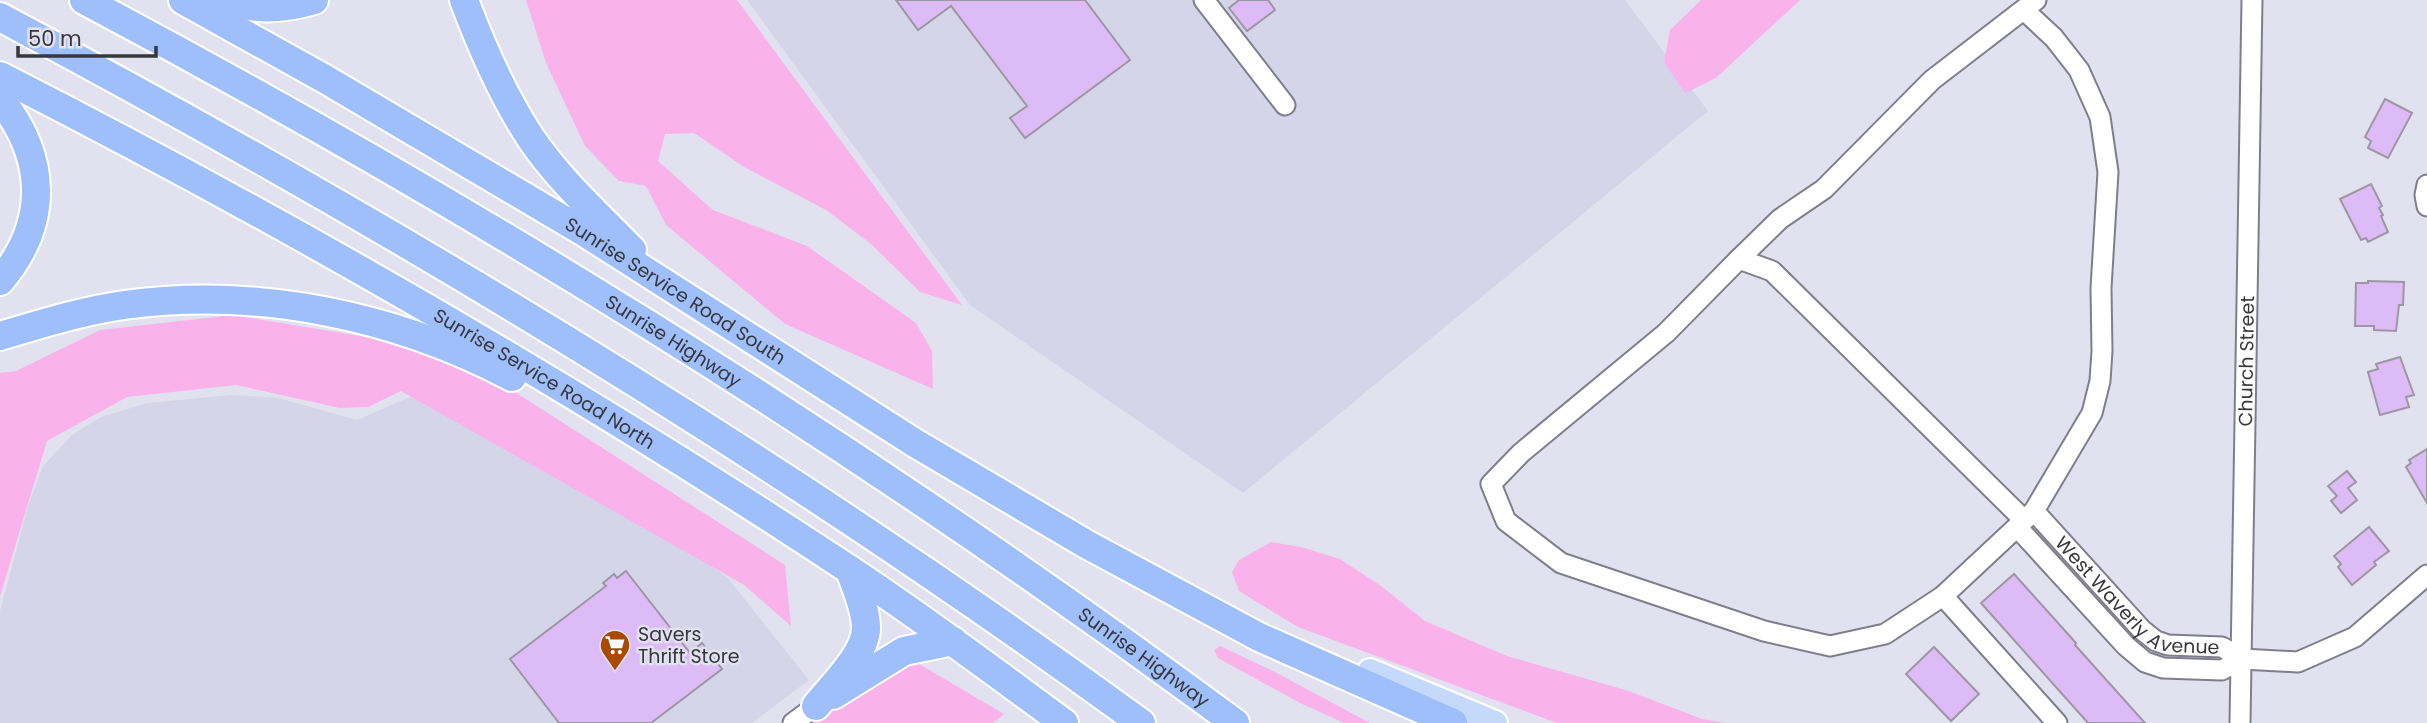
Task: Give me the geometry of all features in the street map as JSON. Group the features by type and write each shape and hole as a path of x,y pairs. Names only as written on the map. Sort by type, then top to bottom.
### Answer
{"highway":[{"name":"Sunrise Highway","path":"84,0 436,198 682,348 903,490 1235,723"},
{"name":"Sunrise Service Road South","path":"183,0 357,98 664,281 998,494 1259,637 1452,723"},
{"path":"226,0 252,7 272,8 314,0"},
{"path":"464,0 492,69 531,138 578,195 664,281"},
{"path":"0,17 216,134 560,335 891,549 1141,723"},
{"name":"Sunrise Service Road North","path":"0,76 164,160 417,301 587,402 850,570 1064,723"},
{"path":"0,99 20,128 34,166 37,186 31,228 15,262 0,281"},
{"path":"0,336 84,313 164,302 237,300 309,307 346,315 420,336 481,360 548,397 654,462 748,505"},
{"path":"816,706 859,652 864,640 865,619 850,570"},
{"path":"816,706 904,651 953,642"}],"main road":[{"path":"1165,586 1265,625 1495,723"}],"street":[{"path":"1204,0 1284,105"},
{"name":"Church Street","path":"2240,723 2252,0"},
{"path":"2030,5 2078,70 2100,117 2108,172 2101,288 2100,381 2092,413 2025,519 1943,596 1885,634 1830,646 1764,631 1561,563 1506,522 1491,484 1521,453 1666,333 1780,219 1824,190 1932,80 2030,5"},
{"path":"2427,185 2427,206"},
{"name":"West Waverly Avenue","path":"1739,260 1772,271 2025,519 2126,646 2145,662 2164,668 2222,670 2242,659"},
{"path":"2242,659 2298,662 2355,637 2427,575"},
{"path":"1943,596 2057,723"},
{"path":"793,723 816,706"}],"shaded area":[{"path":"526,0 737,0 962,305 920,292 871,244 826,210 744,167 694,133 665,134 658,161 713,210 807,246 916,323 932,351 933,389 785,324 666,225 646,186 619,181 585,146 546,63"},
{"path":"747,0 1625,0 1708,111 1243,493 970,305"},
{"path":"1701,0 1800,0 1716,78 1685,93 1664,62 1670,30"},
{"path":"233,315 385,340 504,385 785,565 791,626 744,585 401,391 368,407 340,408 236,385 127,397 47,441 0,596 0,373 16,371 100,330"},
{"path":"231,395 278,398 357,420 412,396 586,484 727,577 809,680 752,723 0,723 0,611 29,503 43,466 72,435 101,417 148,403"},
{"path":"1271,542 1301,547 1340,559 1381,586 1425,621 1507,656 1629,691 1702,719 1725,723 1557,723 1298,627 1239,591 1232,572 1239,560"},
{"path":"1220,646 1370,723 1344,723 1300,703 1218,658 1214,650"},
{"path":"904,655 1004,714 993,723 813,723"}],"building":[{"path":"896,0 1085,0 1130,60 1025,138 1010,118 1027,106 951,6 918,30"},
{"path":"1239,0 1268,0 1275,10 1247,31 1229,8"},
{"path":"2385,99 2412,113 2388,158 2368,148 2371,141 2365,137"},
{"path":"2371,184 2382,206 2379,208 2388,232 2368,242 2366,238 2361,240 2340,199"},
{"path":"2404,282 2403,305 2399,305 2396,331 2374,330 2374,326 2355,326 2356,283"},
{"path":"2400,357 2414,395 2406,397 2409,407 2380,415 2368,372 2378,369 2376,364"},
{"path":"2427,449 2427,503 2406,467 2411,463 2409,460"},
{"path":"2347,471 2356,482 2348,488 2357,500 2341,513 2331,501 2337,496 2328,486"},
{"path":"2369,527 2389,551 2352,585 2338,567 2341,564 2334,556"},
{"path":"626,571 690,653 702,643 722,669 651,723 559,723 510,659 606,586 603,583 614,574 617,578"},
{"path":"2014,574 2145,723 2088,723 1981,603"},
{"path":"1934,647 1979,694 1951,721 1906,674"}],"place":[{"name":"Savers Thrift Store","path":"615,672"}]}
